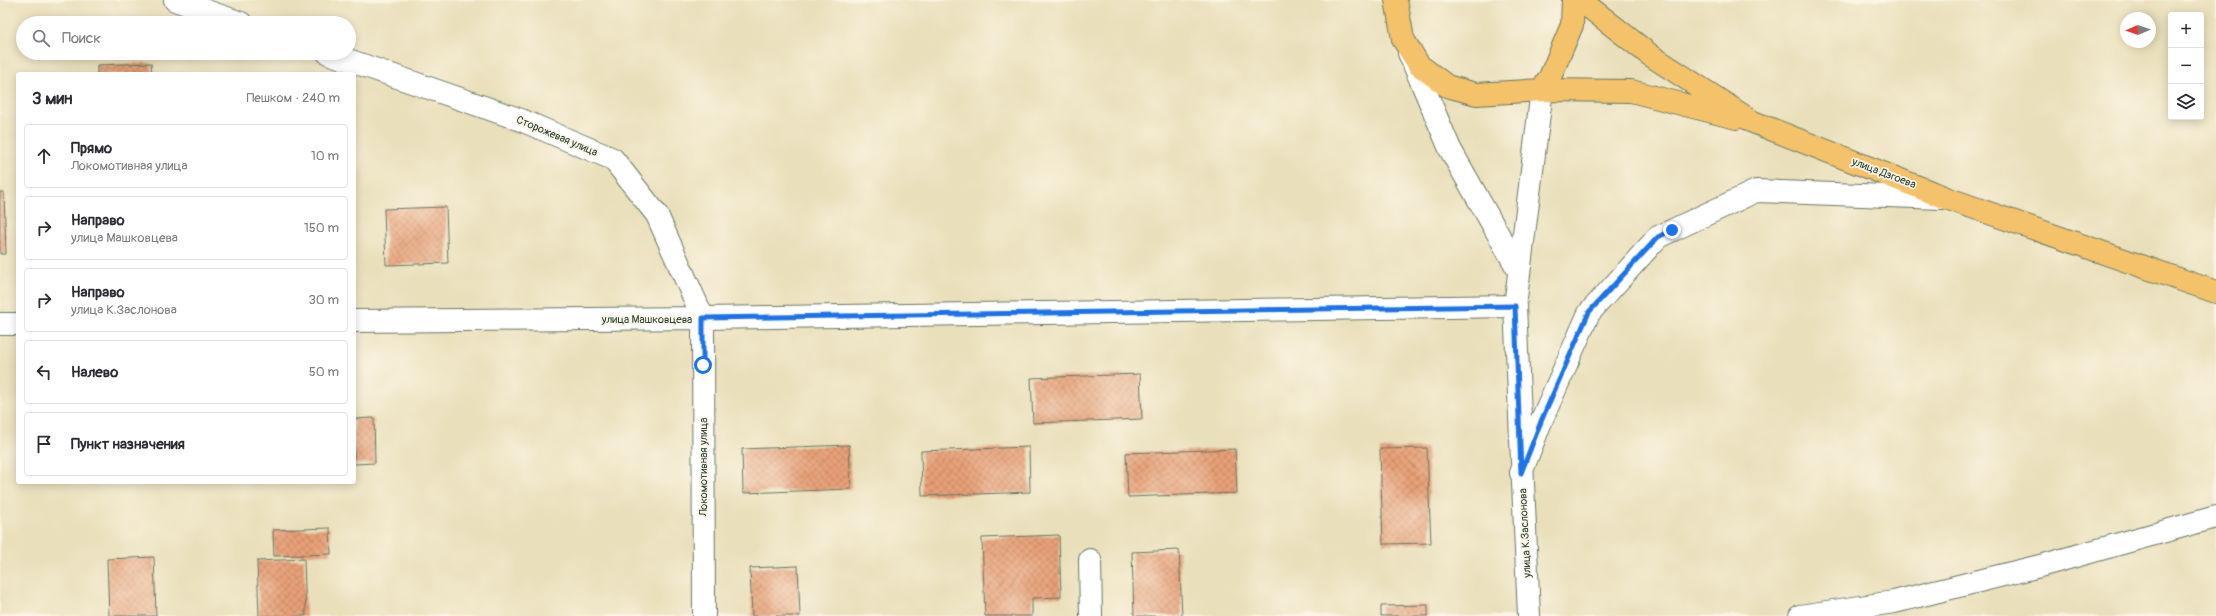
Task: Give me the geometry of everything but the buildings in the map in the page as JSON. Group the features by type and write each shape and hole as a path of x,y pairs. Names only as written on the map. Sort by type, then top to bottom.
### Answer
{"main road":[{"path":"1396,0 1403,39 1419,65 1447,86 1476,94 1542,90 1631,91 1753,122"},
{"path":"1542,90 1550,78 1572,25 1573,0"},
{"name":"улица Дзгоева","path":"1580,0 1650,55 1753,122 1946,198 2216,292"}],"street":[{"path":"175,0 222,16"},
{"path":"1403,39 1450,149 1519,271"},
{"name":"Сторожевая улица","path":"348,60 521,120 613,159 657,215 703,318"},
{"name":"улица К.Заслонова","path":"1529,616 1521,473 1515,306 1542,90"},
{"path":"1521,473 1542,419 1589,312 1658,237 1756,191 1946,198"},
{"name":"улица Машковцева","path":"356,321 703,318 1515,306"},
{"name":"Локомотивная улица","path":"703,318 704,616"},
{"path":"0,324 16,324"},
{"path":"1800,616 1896,609 2040,566 2216,517"},
{"path":"1090,560 1091,616"}],"route":[{"path":"703,365 703,318 1515,306 1521,473 1542,419 1589,312 1658,237 1672,230"}]}
